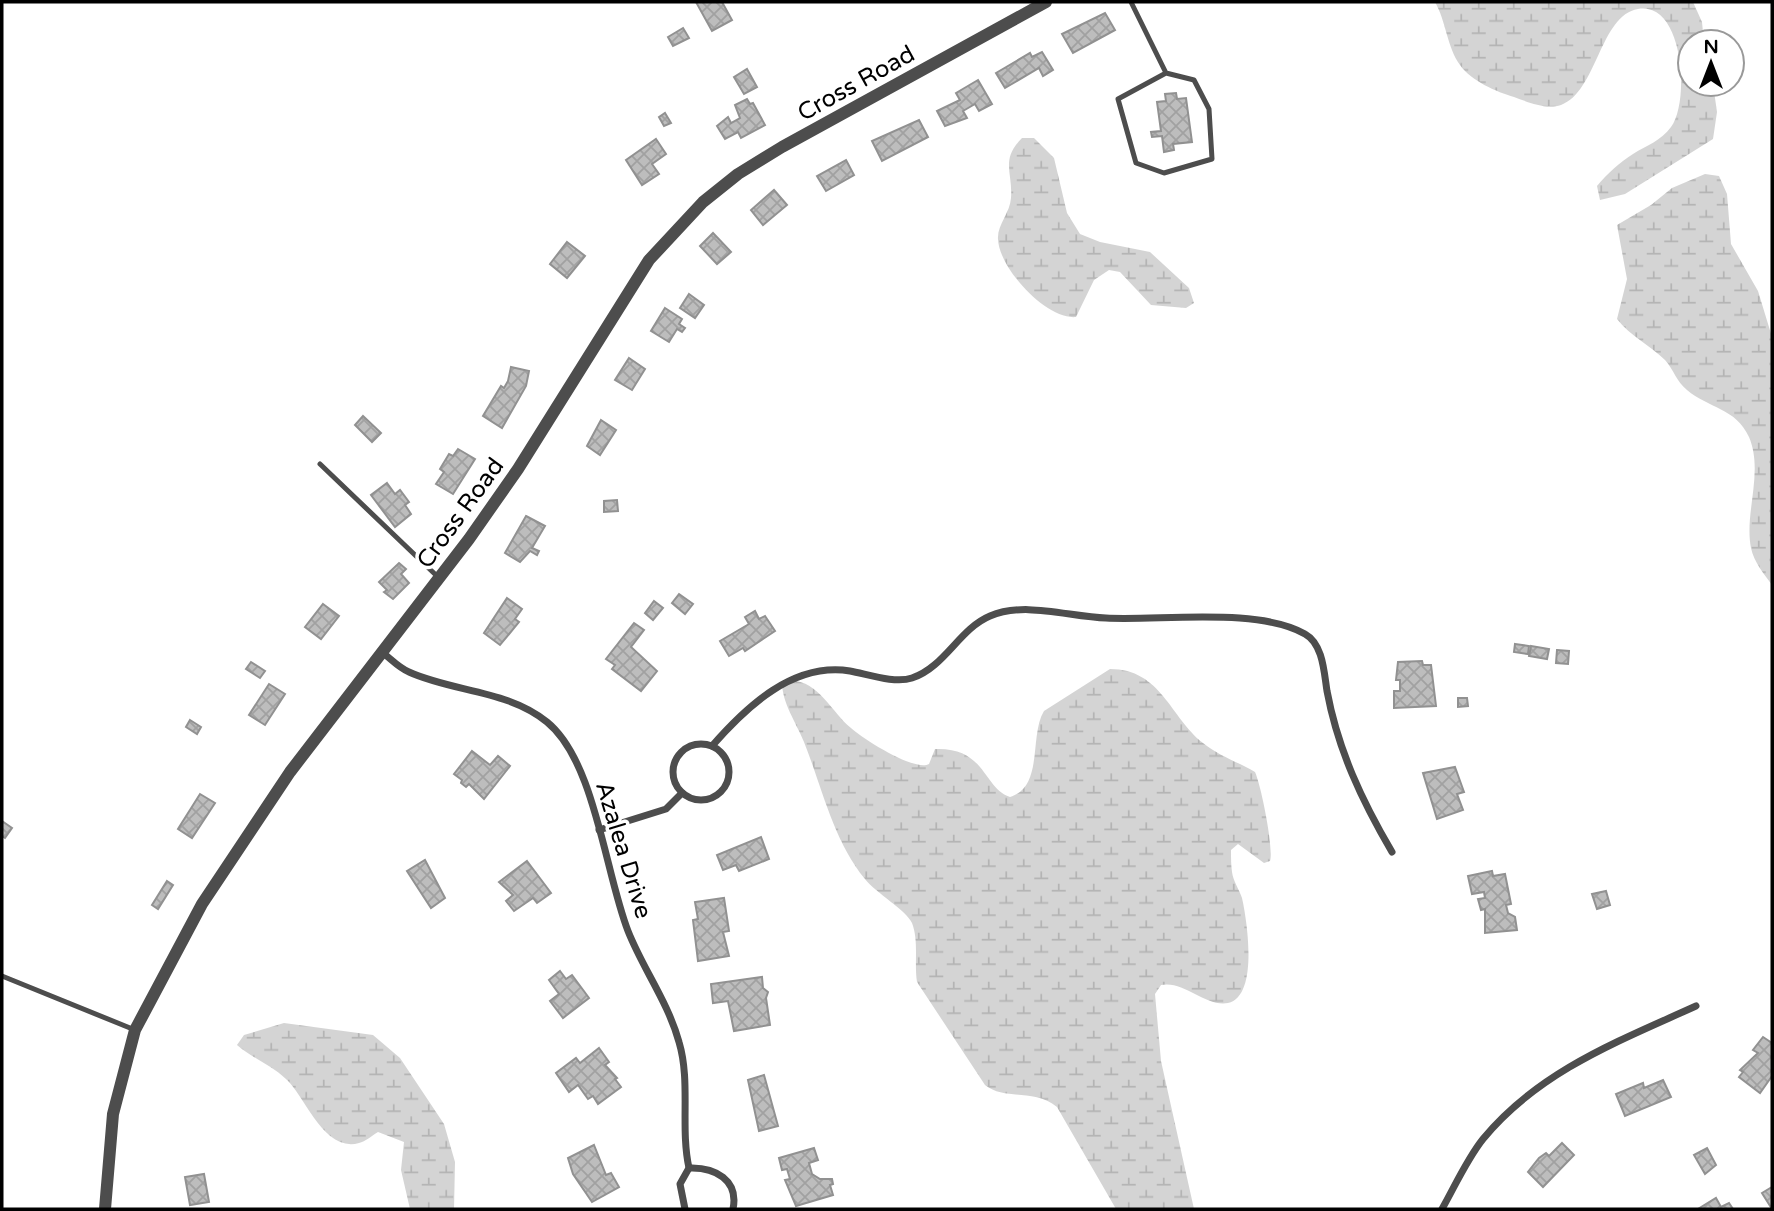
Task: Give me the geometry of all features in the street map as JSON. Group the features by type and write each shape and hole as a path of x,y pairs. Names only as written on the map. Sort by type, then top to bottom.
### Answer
{"street":[{"name":"Cross Road","path":"105,1209 111,1125 135,1030 202,904 290,772 383,653 518,469 649,260 703,202 738,174 782,147 1046,2"},
{"path":"712,746 736,719 800,675 840,669 912,678 933,666 976,623 992,614 1044,611 1152,620 1231,618 1275,625 1305,634 1317,646 1333,720 1349,770 1392,852"},
{"name":"Azalea Drive","path":"383,653 406,671 441,684 521,704 546,721 569,747 599,830 612,890 629,935 667,1009 680,1043 684,1146 689,1168 680,1184 685,1209"},
{"path":"695,744 712,746 726,759 729,778 725,787 710,798 700,800 682,793 673,778 675,761 680,753 695,744"},
{"path":"599,830 666,809 682,793"},
{"path":"1442,1209 1481,1142 1504,1116 1539,1086 1576,1061 1696,1006"},
{"path":"689,1168 705,1167 728,1180 733,1189 733,1209"}],"lane":[{"path":"1131,2 1166,73"},
{"path":"1166,73 1194,79 1209,109 1212,159 1164,173 1136,163 1118,99 1166,73"},
{"path":"320,464 439,578"},
{"path":"2,976 135,1030"}],"green space":[{"path":"1435,2 1693,2 1703,28 1676,28 1676,44 1665,21 1653,11 1638,9 1625,14 1606,39 1583,85 1573,97 1561,105 1549,107 1500,92 1477,81 1465,71 1452,50"},
{"path":"1680,98 1715,98 1717,112 1713,139 1625,194 1600,200 1597,186 1623,161 1663,136 1677,114"},
{"path":"1022,138 1034,138 1054,158 1067,213 1080,234 1100,242 1150,252 1189,288 1194,303 1186,308 1151,305 1120,272 1109,270 1094,280 1076,317 1064,316 1039,302 1015,278 1000,251 998,239 1011,198 1009,160"},
{"path":"1705,174 1719,176 1727,194 1731,244 1758,291 1772,337 1772,585 1757,563 1751,548 1750,521 1755,464 1749,437 1737,420 1687,390 1665,360 1617,319 1627,279 1617,225 1651,205 1672,188"},
{"path":"1110,669 1127,671 1141,677 1163,696 1203,743 1255,772 1269,831 1270,861 1264,863 1238,844 1231,850 1233,875 1242,898 1248,939 1247,973 1244,987 1238,997 1228,1003 1219,1003 1170,985 1161,985 1155,994 1161,1061 1194,1209 1116,1209 1057,1107 1039,1098 1001,1093 985,1085 917,982 912,923 865,879 836,830 804,742 787,705 782,682 794,681 813,688 857,733 901,759 922,765 929,764 935,749 964,754 974,761 1001,792 1010,797 1028,783 1044,711"},
{"path":"284,1023 373,1035 400,1058 444,1124 455,1162 454,1209 410,1209 401,1170 404,1142 378,1132 359,1143 347,1144 335,1140 316,1121 286,1079 237,1045 244,1035"}],"building":[{"path":"696,2 722,2 732,20 712,31"},
{"path":"1105,13 1115,30 1073,53 1062,34"},
{"path":"683,28 689,38 673,46 668,37"},
{"path":"1042,52 1053,70 1043,76 1039,68 1005,88 996,73 1030,53 1032,57"},
{"path":"747,69 757,87 744,94 734,77"},
{"path":"978,80 992,104 979,111 975,104 963,111 967,118 945,126 937,111 960,100 956,93"},
{"path":"1176,93 1177,99 1186,98 1192,142 1173,144 1174,150 1164,152 1162,136 1152,137 1151,132 1161,131 1157,102 1166,101 1165,94"},
{"path":"747,99 750,104 753,103 765,125 741,138 738,132 725,139 717,126 728,117 731,123 740,118 735,105"},
{"path":"665,113 671,123 664,126 659,117"},
{"path":"919,120 928,137 882,161 872,141"},
{"path":"656,139 666,154 652,164 659,174 642,185 626,160"},
{"path":"846,160 854,175 826,191 817,176"},
{"path":"774,190 787,205 763,225 751,210"},
{"path":"713,233 731,252 717,264 700,246"},
{"path":"567,242 585,256 567,278 550,264"},
{"path":"689,294 704,305 695,318 680,308"},
{"path":"665,308 682,319 679,324 685,328 682,332 677,329 669,342 651,331"},
{"path":"629,358 645,369 632,390 615,380"},
{"path":"511,367 529,371 526,386 502,428 483,416 501,386 504,388 508,381"},
{"path":"363,416 381,433 372,442 355,425"},
{"path":"601,420 616,430 600,455 587,446"},
{"path":"458,449 475,459 453,494 436,484 444,472 440,469 449,454 453,456"},
{"path":"387,483 395,494 400,490 409,502 405,505 411,514 395,527 371,495"},
{"path":"617,500 618,511 604,512 604,501"},
{"path":"526,516 545,526 532,548 539,551 537,555 530,551 520,562 505,553"},
{"path":"399,563 406,569 401,574 409,583 393,599 384,592 387,590 379,582"},
{"path":"679,594 693,604 685,614 672,603"},
{"path":"507,598 522,609 515,619 519,622 500,645 484,633"},
{"path":"654,601 663,608 653,620 645,613"},
{"path":"323,604 339,616 321,639 305,627"},
{"path":"755,611 759,619 765,616 775,631 745,651 743,648 729,656 720,641 749,624 745,617"},
{"path":"634,623 644,630 631,647 657,671 641,691 612,669 615,665 606,659"},
{"path":"1515,644 1529,646 1528,654 1514,652"},
{"path":"1531,646 1549,649 1547,659 1529,656"},
{"path":"1557,650 1569,651 1568,664 1556,663"},
{"path":"1422,661 1423,665 1431,665 1436,706 1394,708 1394,691 1400,691 1400,680 1396,680 1398,662"},
{"path":"251,662 265,671 260,678 246,669"},
{"path":"269,684 285,694 265,725 249,715"},
{"path":"1458,698 1467,698 1468,706 1458,707"},
{"path":"190,720 201,727 197,734 186,727"},
{"path":"472,751 490,765 498,756 510,766 484,799 469,784 466,787 461,783 462,780 454,774"},
{"path":"1455,767 1464,792 1457,794 1463,810 1437,819 1423,773"},
{"path":"200,794 215,803 192,838 178,829"},
{"path":"2,821 12,828 5,838 2,836"},
{"path":"761,837 769,859 739,871 736,865 723,870 717,855"},
{"path":"425,860 445,898 431,908 407,871"},
{"path":"527,861 551,893 537,903 533,898 514,911 506,901 513,895 499,882"},
{"path":"1492,871 1493,876 1505,874 1511,904 1506,905 1508,913 1515,917 1517,930 1485,933 1485,909 1481,910 1478,899 1485,898 1484,892 1472,894 1468,876"},
{"path":"167,881 173,885 158,909 152,905"},
{"path":"1606,891 1610,905 1597,909 1592,894"},
{"path":"724,898 729,931 723,932 729,956 698,961 693,920 698,919 695,902"},
{"path":"560,971 566,979 572,975 589,998 563,1018 550,1001 559,994 549,980"},
{"path":"762,977 763,988 768,992 766,998 770,1025 734,1031 728,1001 713,1003 711,984"},
{"path":"1763,1037 1772,1043 1772,1076 1760,1093 1739,1077 1743,1072 1740,1070 1758,1053 1753,1050"},
{"path":"599,1048 609,1062 605,1065 621,1087 598,1104 593,1096 588,1099 578,1085 569,1092 556,1073 576,1058 580,1063"},
{"path":"764,1075 778,1126 759,1131 748,1080"},
{"path":"1663,1080 1671,1097 1625,1116 1616,1094 1643,1083 1644,1088"},
{"path":"1562,1143 1574,1155 1543,1187 1528,1172 1539,1158 1546,1153 1549,1156"},
{"path":"594,1145 606,1175 611,1173 619,1187 592,1202 573,1174 568,1158"},
{"path":"814,1148 818,1160 809,1163 812,1174 820,1179 832,1179 833,1184 830,1185 833,1195 796,1206 785,1180 790,1179 787,1169 782,1170 779,1158"},
{"path":"1707,1148 1716,1165 1705,1174 1694,1155"},
{"path":"204,1174 209,1202 190,1205 185,1177"},
{"path":"1772,1187 1772,1209 1762,1193"},
{"path":"1716,1198 1721,1207 1729,1203 1733,1209 1698,1209"}]}
